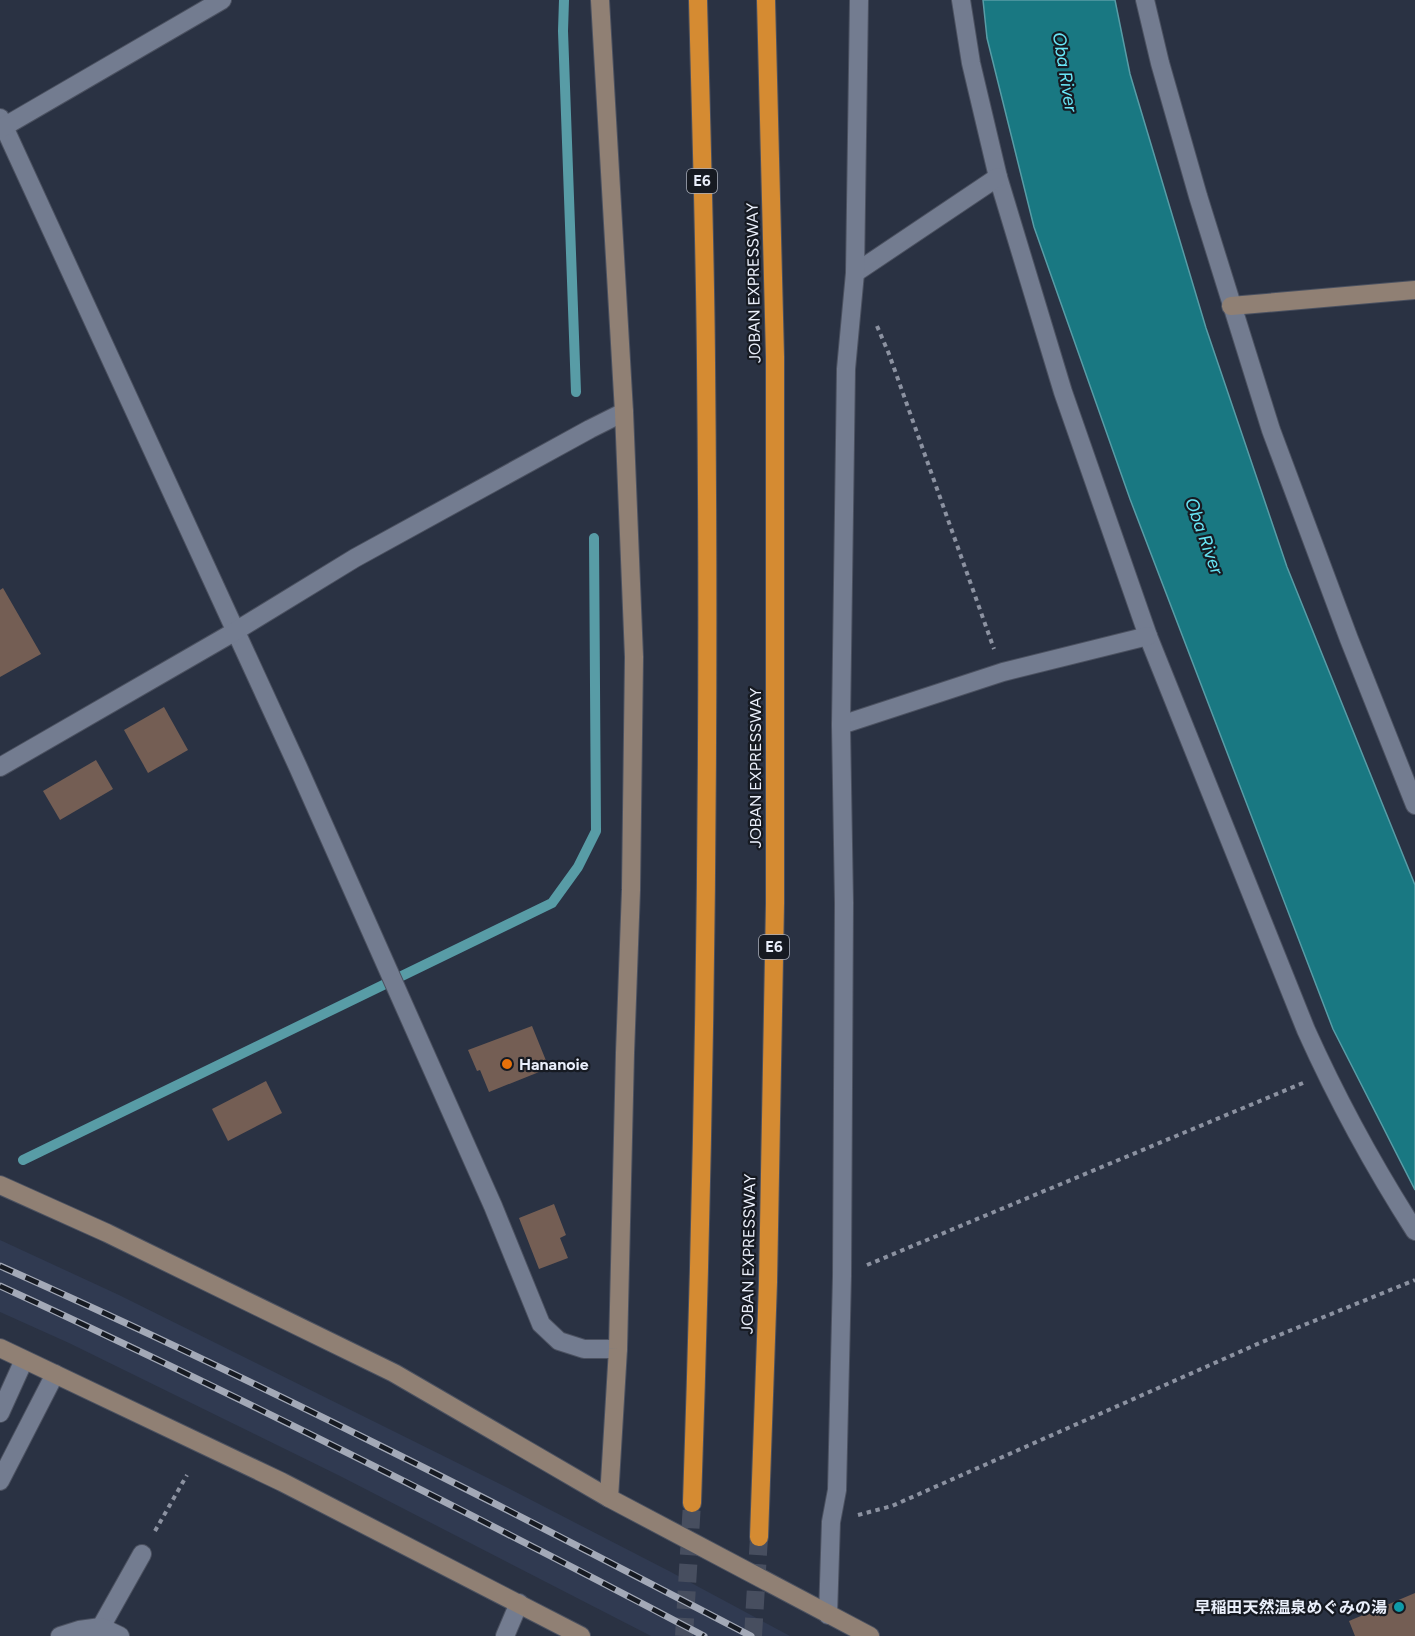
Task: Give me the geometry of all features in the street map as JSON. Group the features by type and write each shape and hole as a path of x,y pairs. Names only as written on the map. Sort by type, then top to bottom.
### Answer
{"highway":[{"name":"E6","path":"692,1503 700,1272 706,899 706,362 698,0"},
{"name":"JOBAN EXPRESSWAY","path":"759,1537 768,1282 775,903 775,357 766,0"}],"street":[{"path":"222,0 1,124 298,767 493,1206 541,1324 559,1341 584,1349 618,1349"},
{"path":"600,0 624,412 634,657 631,890 618,1349 609,1498"},
{"path":"828,1615 831,1522 837,1490 842,1276 844,903 842,725 846,369 855,273 859,0"},
{"path":"961,0 971,63 998,177 1063,392 1148,636 1285,978 1326,1074 1384,1182 1415,1231"},
{"path":"1145,0 1160,63 1271,430 1349,639 1415,805"},
{"path":"855,273 998,177"},
{"path":"1232,306 1415,290"},
{"path":"0,767 234,632 355,558 624,412"},
{"path":"842,725 1003,672 1148,636"},
{"path":"0,1185 107,1233 394,1373 609,1498 870,1636"},
{"path":"0,1348 282,1482 581,1636"},
{"path":"0,1413 24,1360"},
{"path":"0,1481 55,1374"},
{"path":"101,1627 142,1554"},
{"path":"504,1636 519,1604"},
{"path":"60,1636 101,1627 120,1636"}],"path":[{"path":"876,324 893,365 1003,672"},
{"path":"842,1276 1326,1074"},
{"path":"831,1522 892,1506 1262,1342 1415,1280"},
{"path":"142,1554 187,1474"}],"shaded area":[{"path":"0,1240 119,1295 502,1485 790,1636 651,1636 340,1476 69,1343 0,1312"}],"water":[{"name":"Oba River","path":"983,0 1115,0 1130,74 1206,328 1287,567 1415,885 1415,1190 1333,1029 1130,499 1034,227 987,38"}],"building":[{"path":"3,588 41,654 0,677 0,590"},
{"path":"164,707 188,750 148,773 124,730"},
{"path":"96,760 113,789 60,820 43,791"},
{"path":"532,1026 549,1068 489,1092 468,1050"},
{"path":"266,1081 282,1113 228,1141 212,1109"},
{"path":"554,1204 566,1235 560,1238 568,1258 539,1269 519,1218"},
{"name":"早稲田天然温泉めぐみの湯","path":"1415,1593 1415,1636 1355,1636 1349,1621"}],"waterway":[{"path":"564,0 563,31 576,392"},
{"path":"23,1160 552,903 578,867 596,831 594,538"}],"tunnel":[{"path":"684,1636 692,1503"},
{"path":"753,1636 759,1537"}],"railway":[{"path":"0,1266 285,1399 472,1492 751,1636"},
{"path":"0,1286 354,1456 704,1636"}],"place":[{"name":"Hananoie","path":"507,1064"},
{"name":"早稲田天然温泉めぐみの湯","path":"1399,1607"}]}
